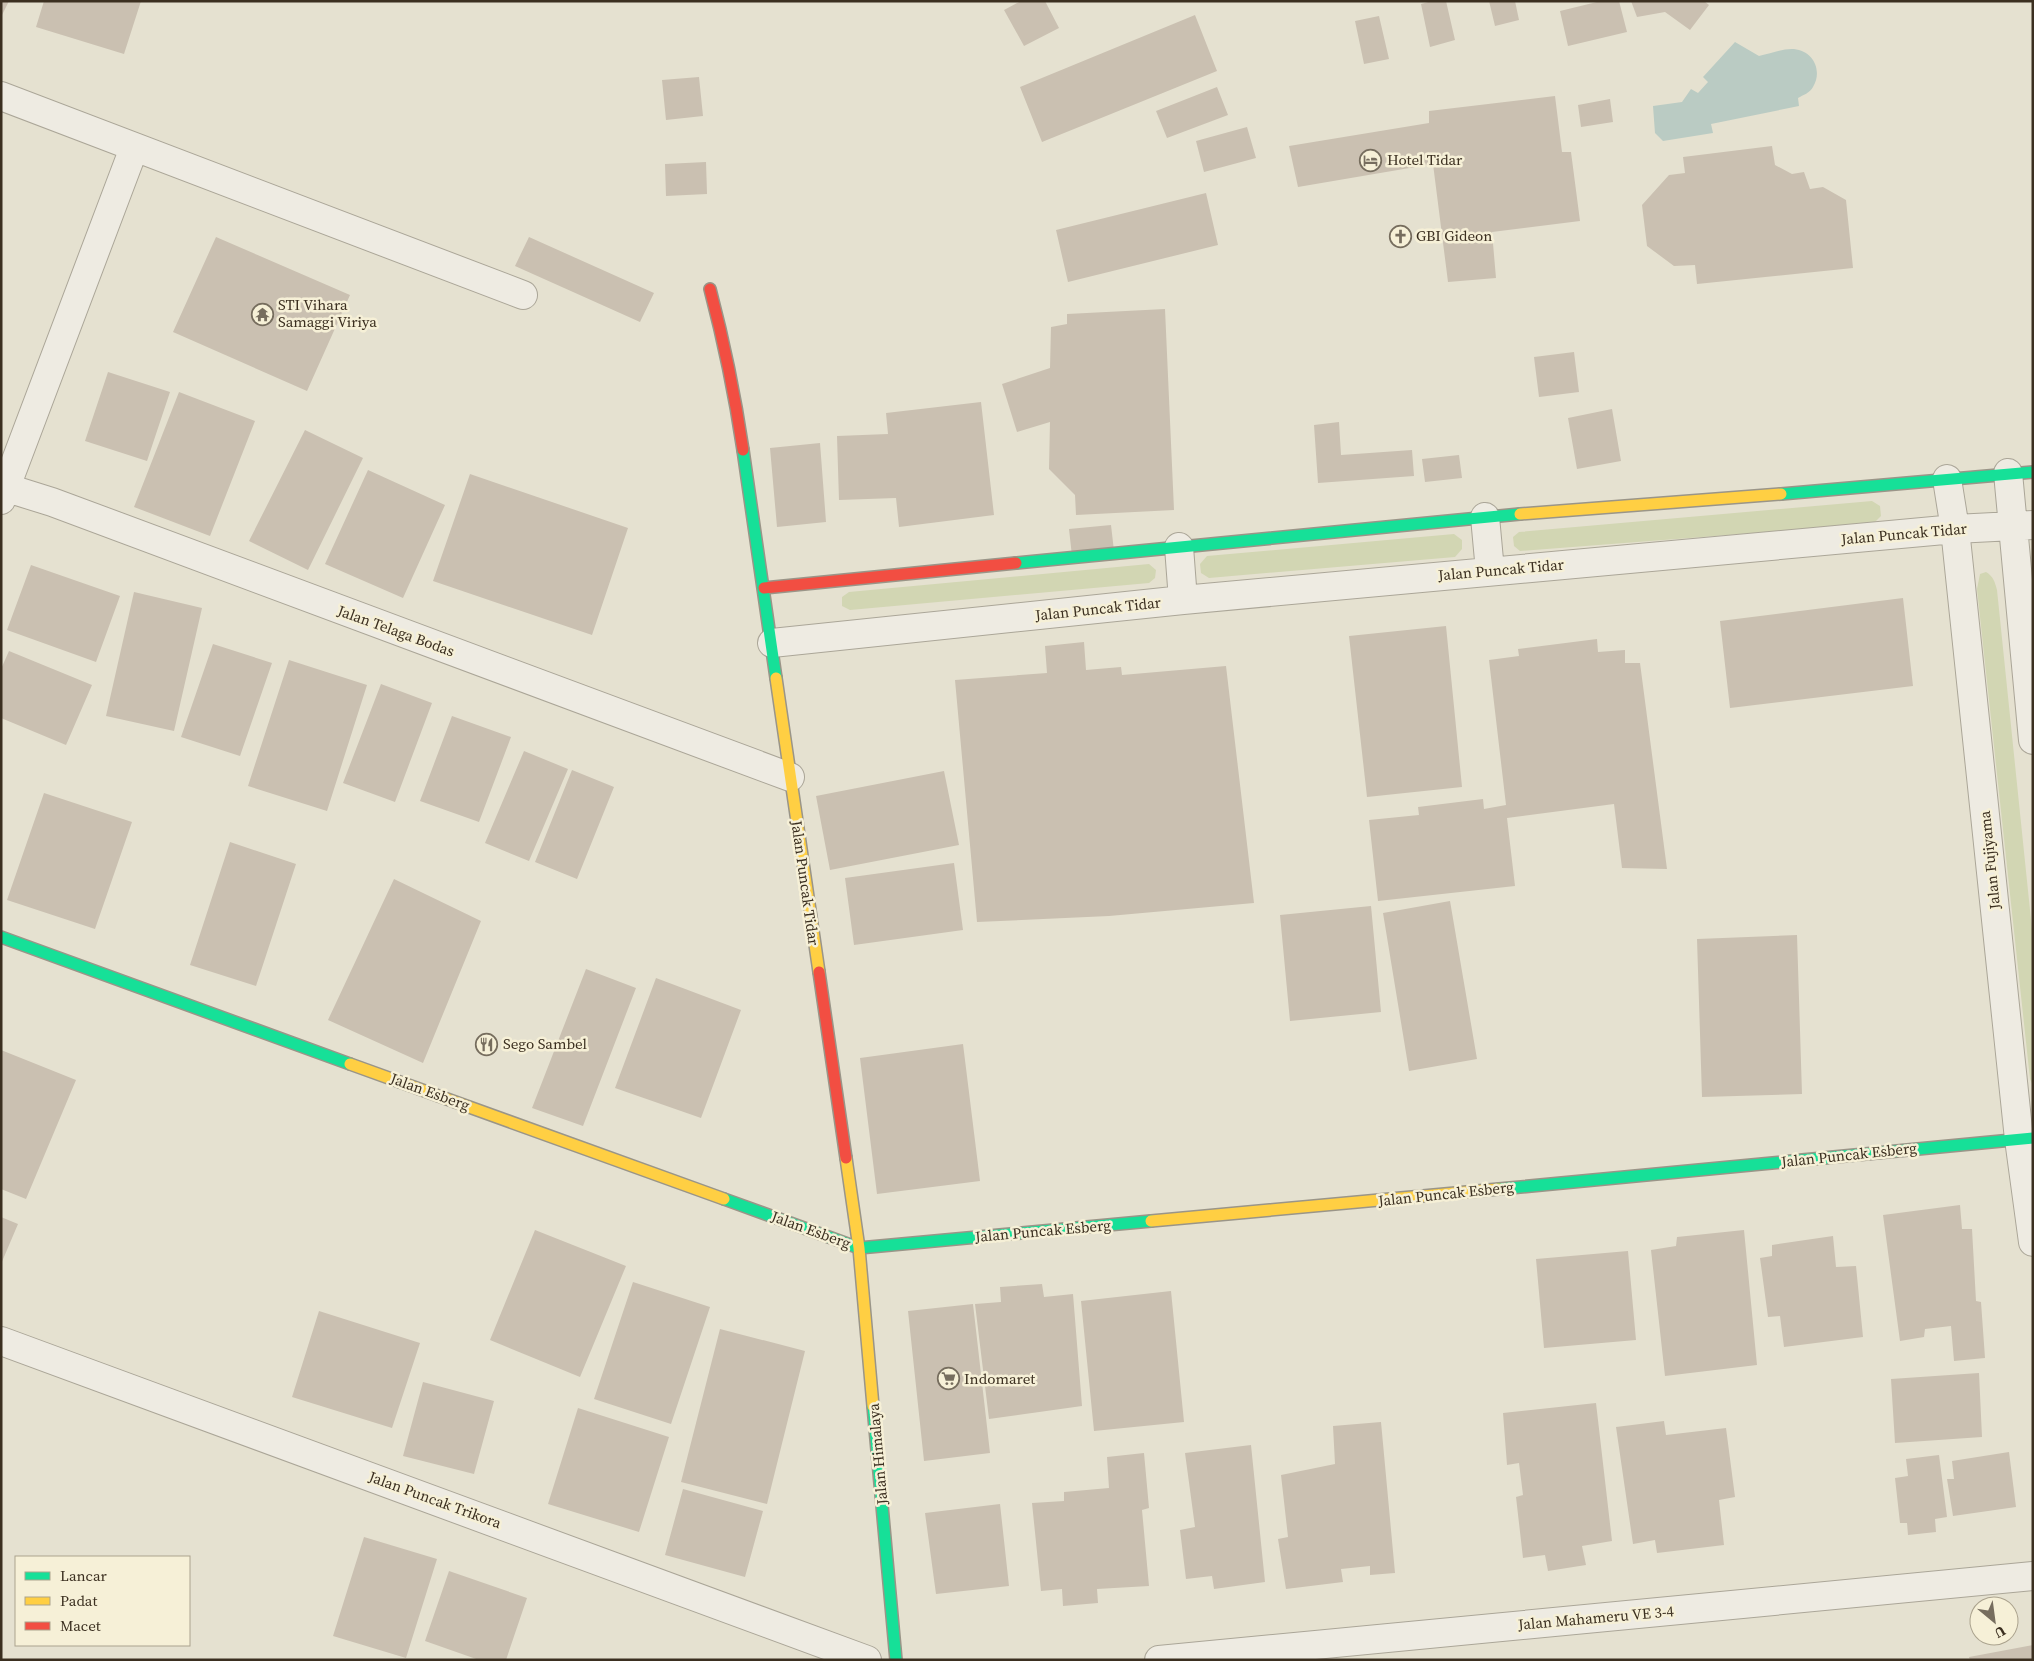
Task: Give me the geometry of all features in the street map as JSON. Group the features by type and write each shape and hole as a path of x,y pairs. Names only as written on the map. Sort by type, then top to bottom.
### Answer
{"street":[{"path":"1,96 522,295"},
{"path":"3,491 134,148"},
{"path":"710,289 736,403 772,643"},
{"path":"764,588 1485,517 1681,503 2021,472 2033,740"},
{"name":"Jalan Fujiyama","path":"1946,479 1955,529 2026,1138 2033,1242"},
{"name":"Jalan Telaga Bodas","path":"3,491 52,502 790,777"},
{"path":"1485,517 1490,571"},
{"name":"Jalan Puncak Tidar","path":"859,1248 772,643 1183,600 1490,571 1955,529 2023,526"},
{"path":"1179,547 1183,600"},
{"name":"Jalan Esberg","path":"1,936 859,1248"},
{"name":"Jalan Puncak Esberg","path":"859,1248 2026,1138"},
{"name":"Jalan Himalaya","path":"859,1248 896,1660"},
{"name":"Jalan Puncak Trikora","path":"1,1341 868,1660"},
{"name":"Jalan Mahameru VE 3-4","path":"1159,1660 2033,1576"}],"green space":[{"path":"1872,501 1880,506 1881,516 1873,524 1520,551 1514,546 1513,537 1519,532"},
{"path":"1454,534 1462,540 1462,549 1455,557 1209,578 1201,573 1200,564 1207,556"},
{"path":"1149,564 1156,570 1155,578 1149,583 850,610 842,606 842,597 849,592"},
{"path":"1986,572 1990,575 1997,590 2033,939 2033,1086 2030,1079 1977,589 1980,574"}],"shaded area":[{"path":"1735,42 1759,56 1790,49 1806,53 1814,62 1817,74 1812,89 1798,98 1799,106 1711,124 1713,133 1663,141 1655,133 1653,106 1682,102 1691,89 1698,93 1708,82 1703,77"}],"building":[{"path":"1,1 9,1 1,17"},
{"path":"44,1 141,1 124,54 36,27"},
{"path":"1021,1 1045,1 1059,28 1024,46 1004,10"},
{"path":"1432,1 1446,1 1455,40 1430,47 1421,4"},
{"path":"1489,1 1515,1 1519,20 1495,26"},
{"path":"1601,1 1619,1 1627,32 1568,46 1560,11"},
{"path":"1631,1 1704,1 1709,5 1690,30 1665,12 1637,17"},
{"path":"1195,15 1217,71 1042,142 1020,87"},
{"path":"1379,16 1389,59 1364,64 1355,21"},
{"path":"699,77 703,116 666,120 662,80"},
{"path":"1217,87 1228,115 1167,138 1156,111"},
{"path":"1555,96 1562,152 1571,152 1580,221 1492,232 1496,278 1448,282 1433,164 1298,187 1289,146 1429,123 1429,111"},
{"path":"1610,99 1613,122 1581,127 1578,105"},
{"path":"1247,127 1256,158 1204,172 1196,141"},
{"path":"1772,146 1775,165 1792,174 1804,172 1810,189 1823,187 1846,200 1853,268 1697,284 1695,265 1674,266 1647,246 1642,205 1669,175 1685,173 1683,157"},
{"path":"706,162 707,194 666,196 665,164"},
{"path":"1206,193 1218,245 1068,282 1056,230"},
{"name":"STI Vihara Samaggi Viriya","path":"216,237 350,295 307,391 173,332"},
{"path":"529,237 654,293 640,322 515,266"},
{"path":"1165,309 1174,510 1076,515 1075,495 1049,469 1050,422 1017,432 1002,384 1050,368 1051,327 1067,324 1067,314"},
{"path":"1574,352 1579,392 1539,397 1534,357"},
{"path":"108,372 170,392 147,461 85,441"},
{"path":"179,392 255,421 210,536 134,507"},
{"path":"981,402 994,515 899,527 896,498 839,500 837,436 888,434 886,413"},
{"path":"1612,409 1621,461 1577,469 1568,418"},
{"path":"1339,422 1341,455 1412,450 1414,476 1318,483 1314,425"},
{"path":"305,430 363,458 308,570 249,541"},
{"path":"820,443 826,522 777,527 770,448"},
{"path":"1459,455 1462,478 1425,482 1422,459"},
{"path":"368,470 445,505 403,598 325,564"},
{"path":"470,474 628,528 592,635 433,581"},
{"path":"1111,525 1114,551 1072,556 1069,529"},
{"path":"31,565 120,596 96,662 7,630"},
{"path":"134,592 202,608 174,731 106,716"},
{"path":"1903,598 1913,686 1730,708 1720,621"},
{"path":"1446,626 1462,787 1367,797 1349,636"},
{"path":"1597,639 1598,652 1625,650 1625,663 1640,663 1667,869 1622,868 1614,804 1507,818 1515,886 1378,901 1369,820 1419,815 1418,807 1483,799 1484,809 1506,805 1489,660 1519,656 1518,649"},
{"path":"1084,642 1086,670 1121,667 1122,675 1226,666 1254,903 1109,916 977,922 955,680 1047,673 1045,646"},
{"path":"213,644 272,663 240,756 181,737"},
{"path":"9,651 92,685 66,745 1,718 1,669"},
{"path":"289,660 367,685 327,811 248,786"},
{"path":"381,684 432,703 395,802 343,783"},
{"path":"452,716 511,737 479,822 420,801"},
{"path":"524,751 568,769 529,861 485,843"},
{"path":"572,770 614,787 577,879 535,862"},
{"path":"944,771 959,845 830,870 816,796"},
{"path":"44,793 132,822 95,929 7,900"},
{"path":"230,842 296,864 256,986 190,965"},
{"path":"954,863 963,930 854,945 845,878"},
{"path":"394,879 481,921 423,1063 328,1020"},
{"path":"1450,901 1477,1059 1409,1071 1383,913"},
{"path":"1371,906 1381,1012 1290,1021 1280,915"},
{"path":"1797,935 1802,1094 1702,1097 1697,939"},
{"path":"586,969 636,988 583,1126 532,1108"},
{"path":"656,978 741,1010 701,1118 615,1088"},
{"path":"963,1044 980,1181 877,1194 860,1058"},
{"path":"1,1050 76,1080 26,1199 1,1189"},
{"path":"1960,1205 1962,1229 1972,1229 1976,1301 1981,1302 1985,1358 1954,1361 1951,1326 1925,1329 1924,1337 1900,1341 1883,1215"},
{"path":"1,1217 18,1224 1,1264"},
{"path":"535,1230 626,1266 580,1377 490,1340"},
{"path":"1744,1230 1757,1365 1665,1376 1651,1250 1676,1246 1677,1237"},
{"path":"1833,1236 1836,1267 1856,1266 1863,1337 1784,1347 1780,1316 1768,1317 1760,1258 1772,1256 1772,1245"},
{"path":"1628,1251 1636,1340 1544,1348 1536,1259"},
{"path":"633,1282 710,1307 671,1424 594,1399"},
{"path":"1042,1284 1044,1297 1073,1294 1082,1406 989,1419 975,1304 1001,1302 1000,1287"},
{"path":"1171,1291 1184,1422 1094,1431 1081,1301"},
{"path":"973,1304 990,1453 924,1461 908,1311"},
{"path":"319,1311 420,1343 392,1428 292,1397"},
{"path":"720,1329 805,1351 767,1504 681,1482"},
{"path":"1979,1373 1982,1437 1895,1443 1891,1379"},
{"path":"423,1382 494,1401 474,1474 403,1456"},
{"path":"1596,1403 1612,1541 1582,1546 1586,1565 1548,1571 1545,1555 1523,1558 1516,1497 1523,1495 1519,1463 1507,1465 1503,1413"},
{"path":"578,1408 669,1437 639,1532 548,1504"},
{"path":"1664,1421 1666,1435 1726,1428 1735,1497 1719,1500 1724,1545 1657,1553 1655,1540 1633,1544 1616,1427"},
{"path":"1381,1422 1395,1573 1370,1575 1370,1566 1341,1569 1343,1582 1286,1589 1278,1539 1288,1537 1281,1475 1335,1464 1333,1426"},
{"path":"1251,1445 1265,1582 1214,1589 1212,1576 1186,1579 1180,1530 1195,1527 1185,1453"},
{"path":"2009,1452 2016,1507 1953,1516 1947,1479 1954,1479 1952,1461"},
{"path":"1144,1453 1149,1508 1142,1510 1149,1586 1097,1589 1098,1603 1063,1606 1062,1589 1041,1591 1032,1503 1064,1501 1064,1492 1109,1488 1107,1457"},
{"path":"1939,1455 1947,1517 1935,1519 1936,1532 1908,1535 1907,1523 1900,1523 1895,1478 1908,1476 1906,1459"},
{"path":"683,1489 763,1511 745,1577 665,1555"},
{"path":"1000,1504 1009,1586 936,1594 925,1513"},
{"path":"364,1537 437,1559 406,1658 333,1636"},
{"path":"449,1571 527,1598 506,1660 479,1660 425,1641"},
{"path":"2033,1645 2033,1660 1970,1660 1969,1657"}],"traffic: fast":[{"path":"743,450 776,678"},
{"path":"1781,494 2033,472"},
{"path":"1016,563 1520,514"},
{"path":"1,937 350,1064"},
{"path":"1499,1189 2033,1138"},
{"path":"724,1199 859,1248 1151,1221"},
{"path":"873,1406 896,1660"}],"traffic: slow":[{"path":"1520,514 1781,494"},
{"path":"776,678 819,972"},
{"path":"350,1064 724,1199"},
{"path":"846,1158 859,1248 873,1406"},
{"path":"1151,1221 1499,1189"}],"traffic: jam":[{"path":"710,289 729,369 743,450"},
{"path":"764,588 1016,563"},
{"path":"819,972 846,1158"}],"place":[{"name":"Hotel Tidar","path":"1371,160"},
{"name":"GBI Gideon","path":"1400,236"},
{"name":"STI Vihara Samaggi Viriya","path":"262,314"},
{"name":"Sego Sambel","path":"487,1044"},
{"name":"Indomaret","path":"948,1379"}]}
